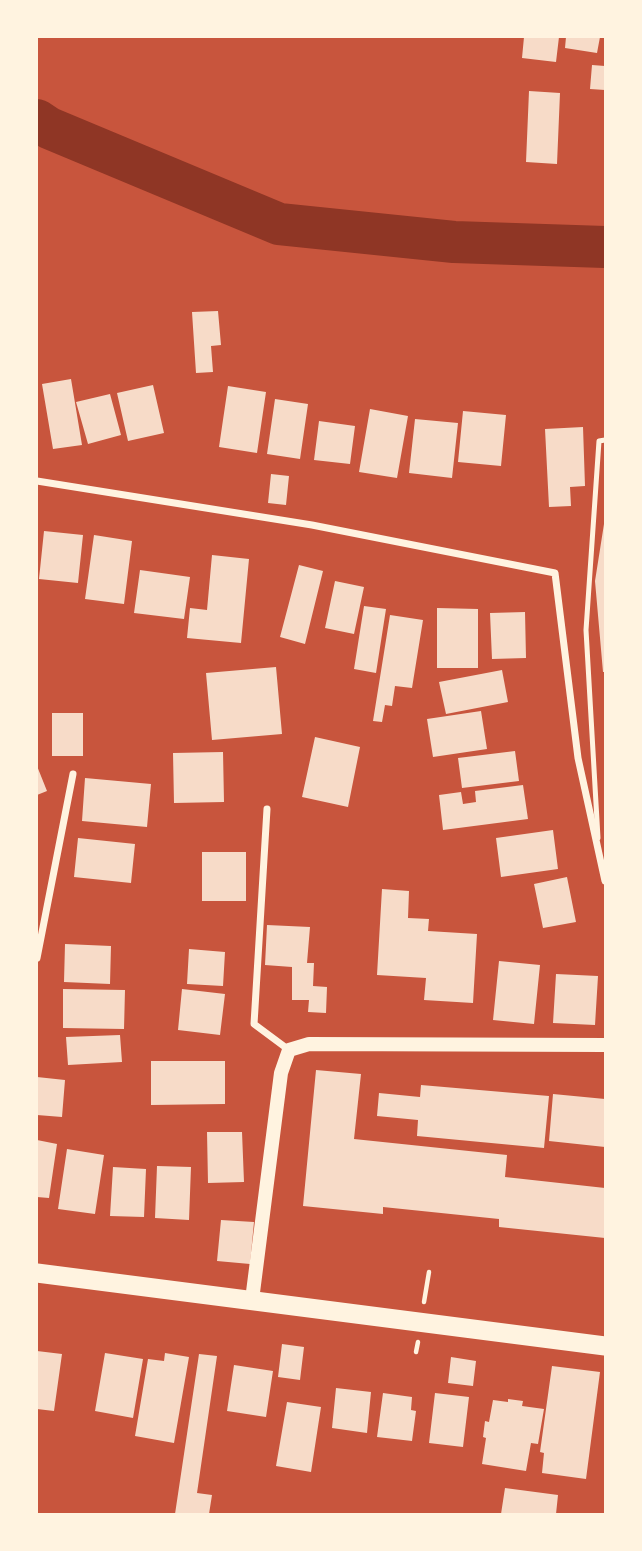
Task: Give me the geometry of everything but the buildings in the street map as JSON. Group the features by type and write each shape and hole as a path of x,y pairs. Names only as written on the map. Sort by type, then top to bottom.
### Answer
{"highway":[{"path":"37,1273 605,1346"}],"main road":[{"path":"252,1300 281,1073 289,1050 309,1044 605,1045"}],"street":[{"path":"37,481 312,524 555,573 578,758 605,881"},
{"path":"37,958 73,774"},
{"path":"267,809 254,1024 289,1050"}],"lane":[{"path":"598,841 586,630 599,441 605,440"}],"waterway":[{"path":"37,120 49,128 279,224 454,242 605,247"}]}
